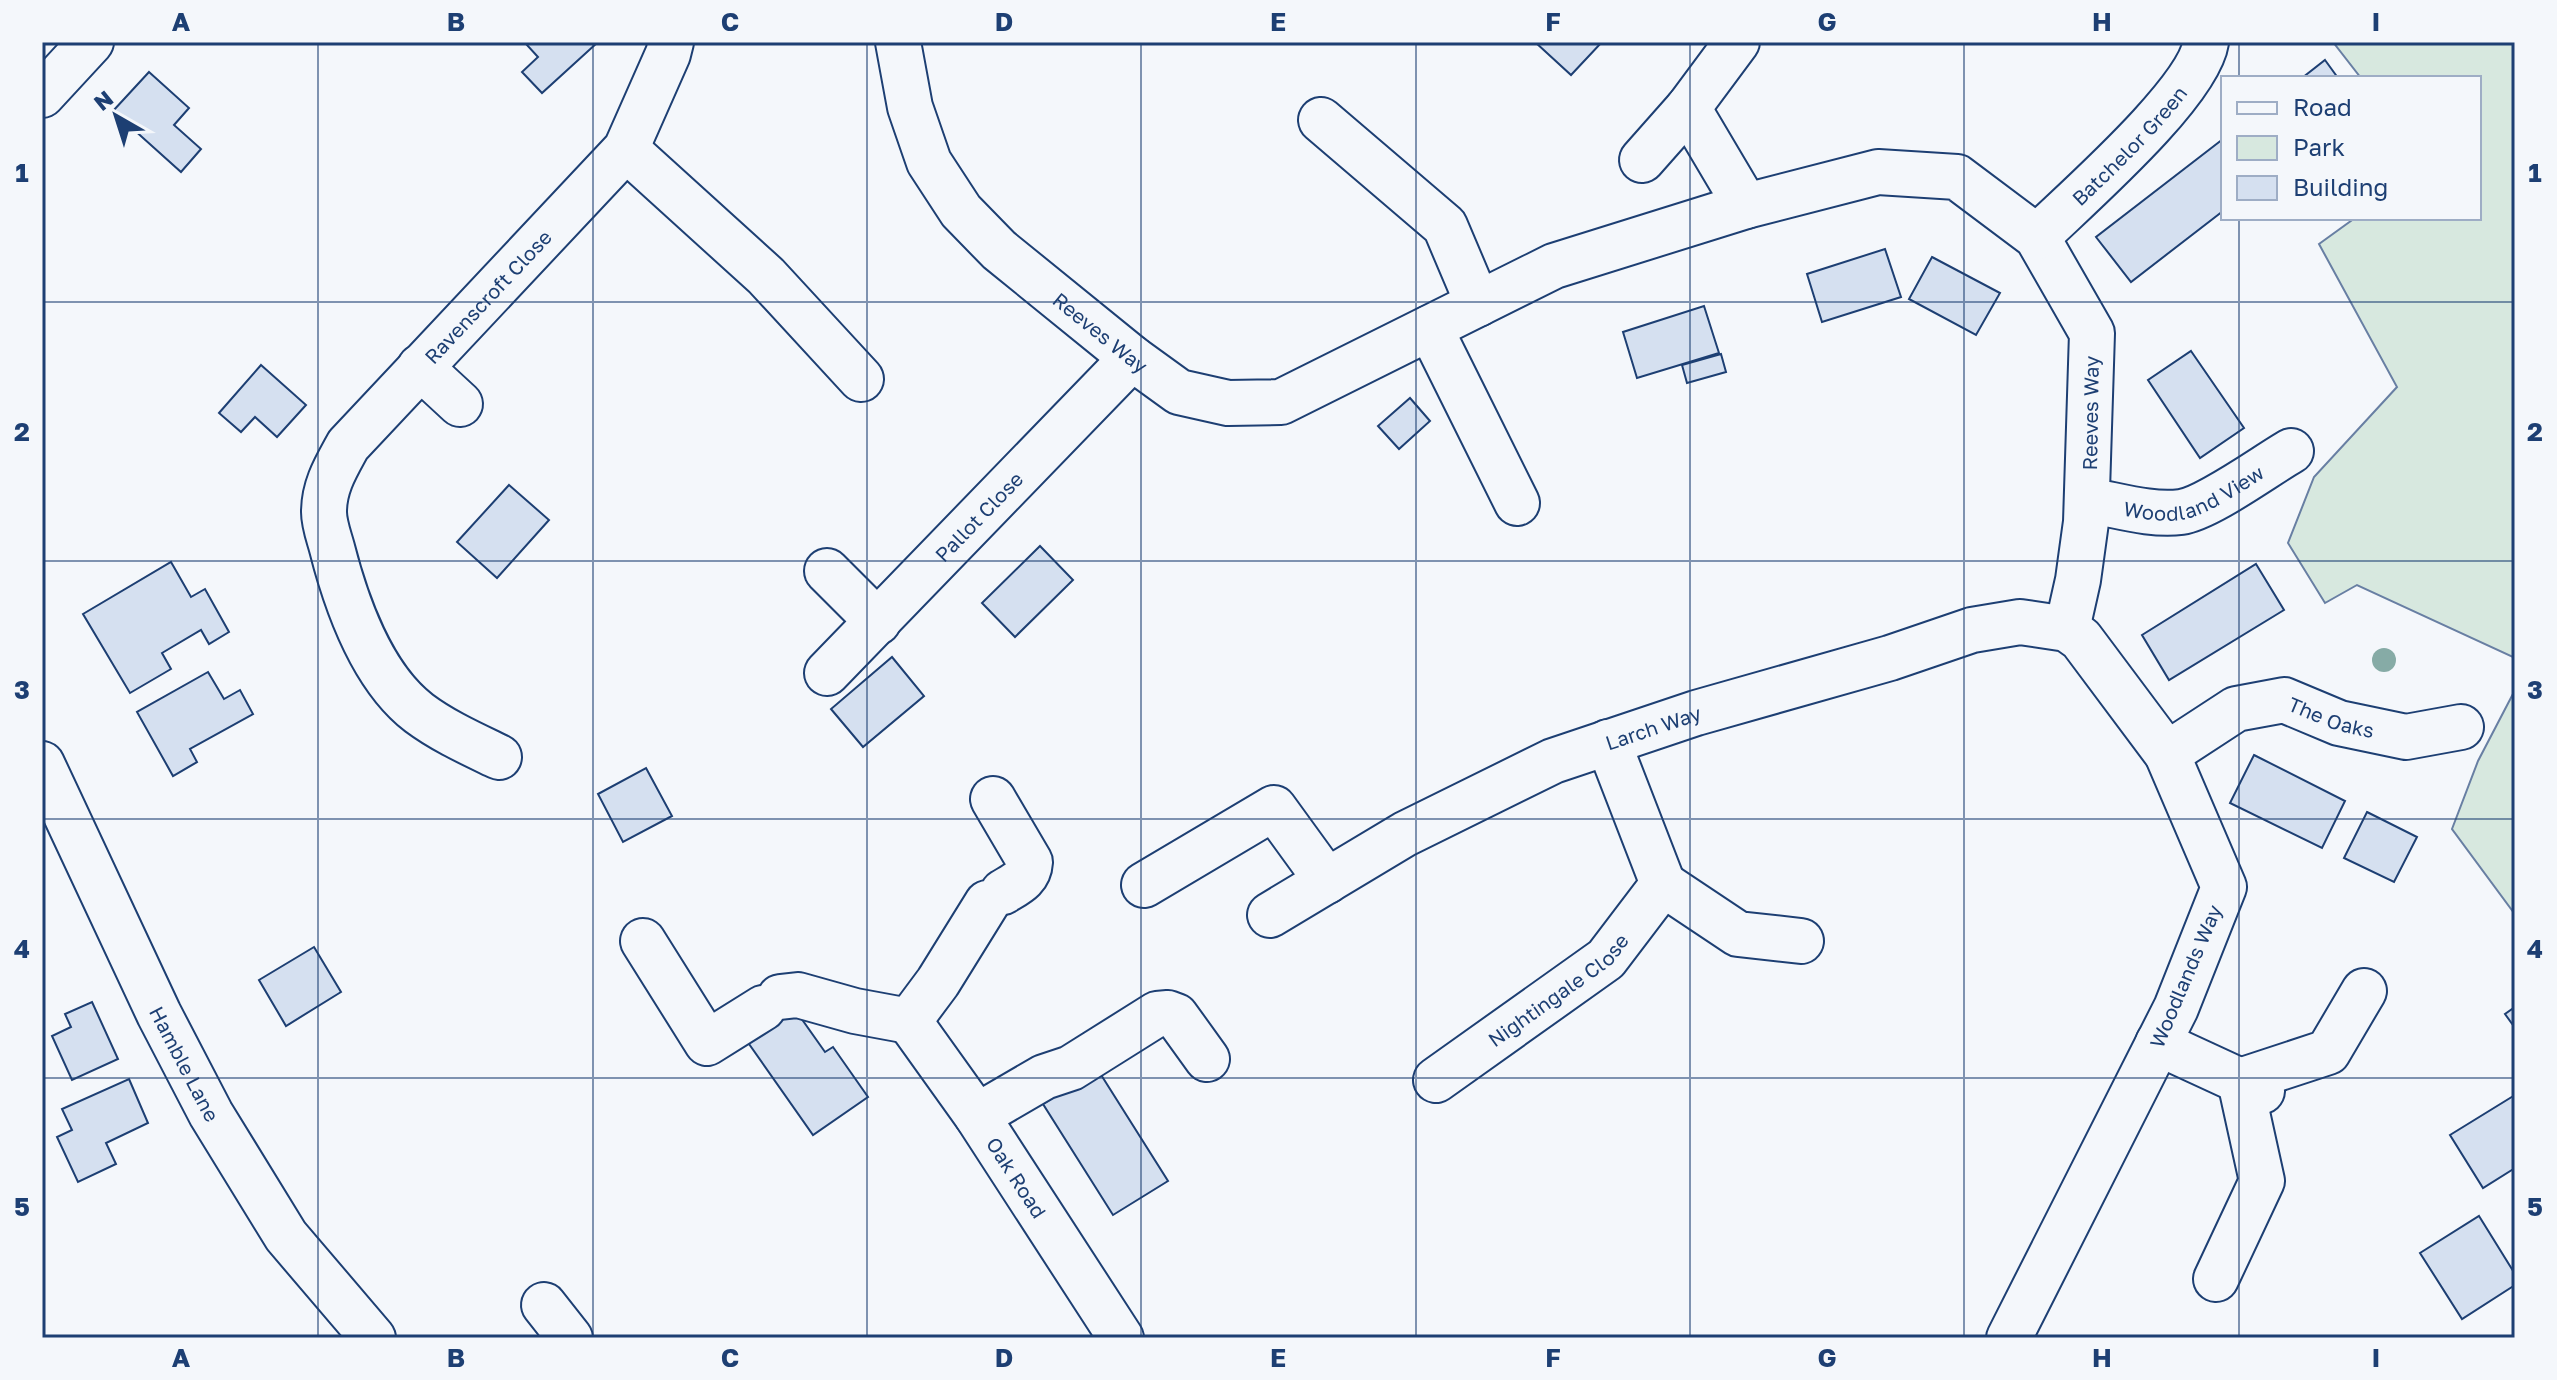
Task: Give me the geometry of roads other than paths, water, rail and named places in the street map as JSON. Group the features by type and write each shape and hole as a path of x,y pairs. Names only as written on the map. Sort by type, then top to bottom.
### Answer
{"street":[{"path":"42,95 91,42"},
{"name":"Ravenscroft Close","path":"499,757 417,712 390,682 364,640 340,581 324,514 329,479 348,445 626,149 671,42"},
{"name":"Reeves Way","path":"898,42 910,107 929,162 961,211 999,250 1132,358 1179,392 1228,403 1281,402 1554,266 1746,206 1878,172 1957,177 2037,237 2092,333 2087,500 2078,580 2067,629"},
{"path":"1642,160 1688,108 1737,42"},
{"name":"Batchelor Green","path":"2037,237 2142,133 2187,83 2206,42"},
{"path":"1688,108 1746,206"},
{"path":"1321,120 1445,226 1478,304"},
{"path":"626,149 766,276 861,379"},
{"path":"1430,328 1517,503"},
{"name":"Pallot Close","path":"827,673 1132,358"},
{"path":"420,367 460,404"},
{"name":"Woodland View","path":"2087,500 2160,512 2182,512 2200,506 2291,451"},
{"path":"827,571 878,622"},
{"name":"Larch Way","path":"1270,915 1405,834 1540,767 1608,742 1696,713 1890,658 1972,630 2020,622 2067,629"},
{"name":"Woodlands Way","path":"2009,1338 2176,1008 2224,887 2167,754 2081,639 2067,629"},
{"name":"The Oaks","path":"2167,754 2236,709 2284,700 2339,723 2406,737 2461,727"},
{"path":"1608,742 1663,884 1738,934 1801,941"},
{"name":"Hamble Lane","path":"42,764 159,1014 211,1114 286,1236 373,1338"},
{"path":"643,941 707,1043 771,1002 798,995 855,1011 909,1021 995,898 1025,878 1030,862 993,799"},
{"path":"1144,885 1274,808 1327,881"},
{"name":"Nightingale Close","path":"1436,1080 1606,959 1663,884"},
{"path":"2158,1043 2251,1086 2328,1052 2364,991"},
{"path":"977,1116 1044,1077 1071,1068 1157,1014 1176,1016 1207,1059"},
{"name":"Oak Road","path":"909,1021 977,1116 1121,1338"},
{"path":"2216,1279 2262,1181 2251,1086"}]}
